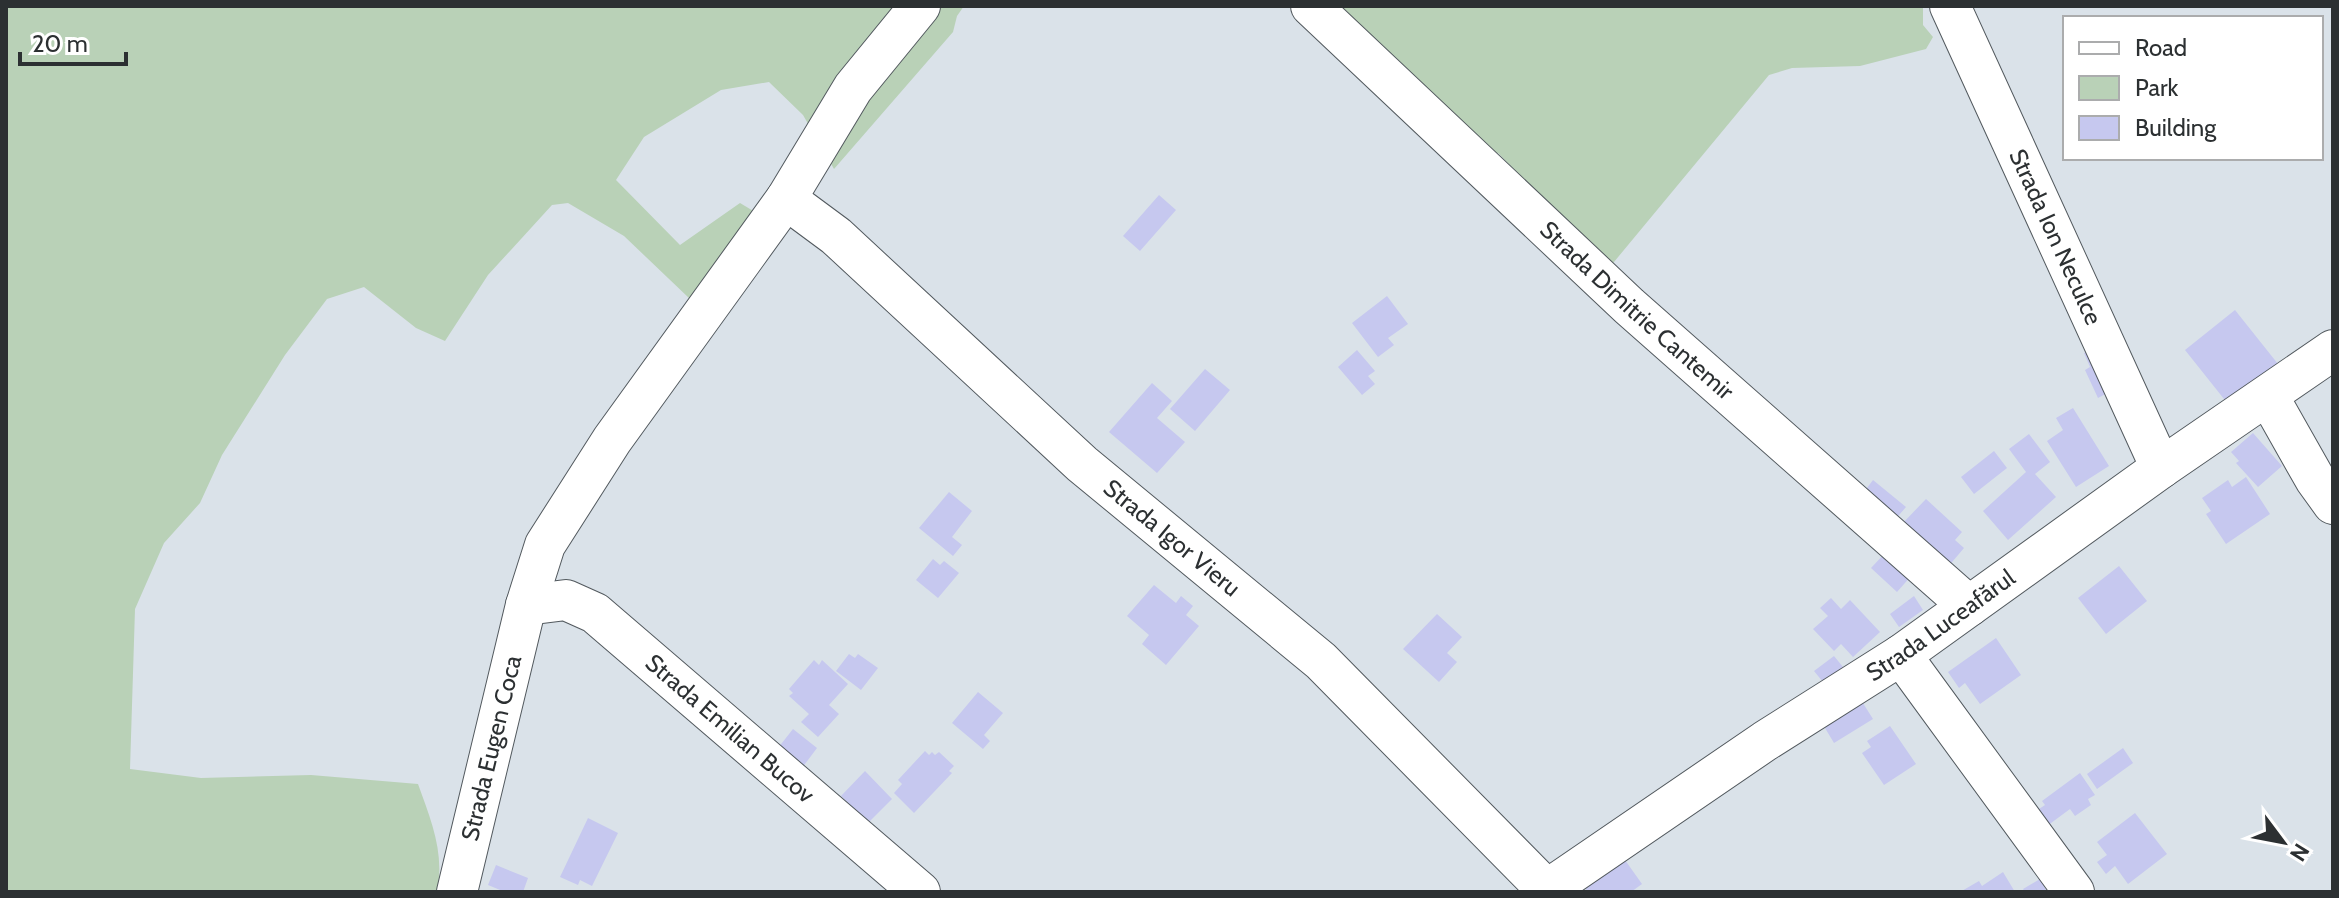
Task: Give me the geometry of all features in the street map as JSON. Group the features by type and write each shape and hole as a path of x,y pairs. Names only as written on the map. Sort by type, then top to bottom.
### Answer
{"street":[{"name":"Strada Eugen Coca","path":"457,892 526,605 545,545 603,453 786,199 853,88 920,6"},
{"name":"Strada Dimitrie Cantemir","path":"1311,6 1629,306 1969,606"},
{"name":"Strada Ion Neculce","path":"1950,6 2161,468"},
{"name":"Strada Igor Vieru","path":"786,199 836,236 1082,464 1321,661 1545,891"},
{"name":"Strada Luceafărul","path":"1545,891 1765,741 1901,655 2161,468 2333,350"},
{"path":"2268,396 2315,479 2333,504"},
{"name":"Strada Emilian Bucov","path":"526,605 566,600 595,613 920,892"},
{"path":"1901,655 2074,892"}],"green space":[{"path":"6,6 964,6 957,16 953,32 834,169 803,115 769,82 721,90 644,137 616,180 680,245 740,203 755,212 690,299 624,236 568,203 552,205 488,275 445,341 416,328 364,287 327,299 285,355 222,455 200,503 164,543 135,609 130,769 201,778 311,775 418,784 438,850 437,892 6,892"},
{"path":"1294,6 1923,6 1923,25 1933,37 1926,49 1860,66 1792,68 1769,75 1609,268 1498,153 1459,159"}],"building":[{"path":"1159,195 1176,210 1140,251 1123,236"},
{"path":"1387,296 1408,324 1388,338 1394,345 1378,357 1352,323"},
{"path":"2235,310 2278,364 2228,404 2185,350"},
{"path":"1357,350 1375,371 1368,376 1375,384 1362,395 1338,367"},
{"path":"2092,350 2111,391 2098,398 2085,370 2090,367 2084,353"},
{"path":"1205,369 1230,390 1195,431 1170,409"},
{"path":"1152,383 1172,401 1157,418 1185,442 1157,473 1109,432"},
{"path":"2073,408 2109,466 2076,487 2047,441 2063,430 2056,418"},
{"path":"2253,433 2282,466 2258,487 2236,463 2239,461 2231,452"},
{"path":"2029,434 2050,462 2035,474 2056,497 2008,540 1983,511 2026,472 2009,449"},
{"path":"1994,451 2007,468 1974,494 1961,477"},
{"path":"2246,477 2270,514 2226,544 2206,514 2211,511 2202,498 2228,480 2232,487"},
{"path":"1873,480 1906,507 1893,522 1861,496"},
{"path":"949,492 972,511 952,537 962,545 953,556 919,528"},
{"path":"1926,499 1962,532 1955,540 1964,548 1947,568 1901,525"},
{"path":"1886,552 1912,575 1897,592 1871,568"},
{"path":"933,559 940,565 944,561 959,573 938,598 916,580"},
{"path":"2119,566 2147,601 2106,634 2078,598"},
{"path":"1154,585 1176,603 1181,596 1193,606 1186,615 1199,626 1166,665 1142,644 1149,635 1127,616"},
{"path":"1914,596 1923,610 1899,627 1890,614"},
{"path":"1831,598 1841,609 1850,600 1880,632 1853,657 1841,644 1834,651 1813,629 1828,616 1820,608"},
{"path":"1437,614 1462,637 1447,653 1457,662 1439,682 1403,649"},
{"path":"1996,638 2021,675 1980,704 1965,683 1959,688 1948,672"},
{"path":"849,654 855,658 858,654 878,668 861,690 836,671"},
{"path":"1834,656 1843,667 1823,682 1814,671"},
{"path":"814,660 819,665 822,660 848,684 829,705 839,714 818,737 801,722 809,714 789,696 793,693 789,689"},
{"path":"978,692 1003,713 984,735 990,741 983,749 952,723"},
{"path":"1861,700 1873,719 1834,743 1822,723"},
{"path":"1890,726 1916,764 1884,785 1862,753 1871,747 1867,741"},
{"path":"793,729 817,748 802,768 778,748"},
{"path":"2123,748 2133,763 2097,789 2087,774"},
{"path":"925,751 929,755 939,752 954,766 949,771 952,773 914,813 894,793 902,784 898,780"},
{"path":"865,771 892,799 868,823 841,796"},
{"path":"2080,773 2095,795 2088,799 2091,805 2075,816 2070,809 2047,826 2036,811 2045,805 2042,801"},
{"path":"2135,813 2167,854 2128,884 2115,866 2106,874 2097,862 2107,855 2097,842"},
{"path":"588,818 618,833 592,886 580,880 578,885 560,877"},
{"path":"1625,860 1642,884 1631,892 1588,892 1585,888"},
{"path":"496,865 528,878 523,892 505,892 488,885"},
{"path":"2003,872 2015,892 1960,892 1979,881 1982,886"},
{"path":"2040,879 2047,892 2025,892 2023,889"}]}
